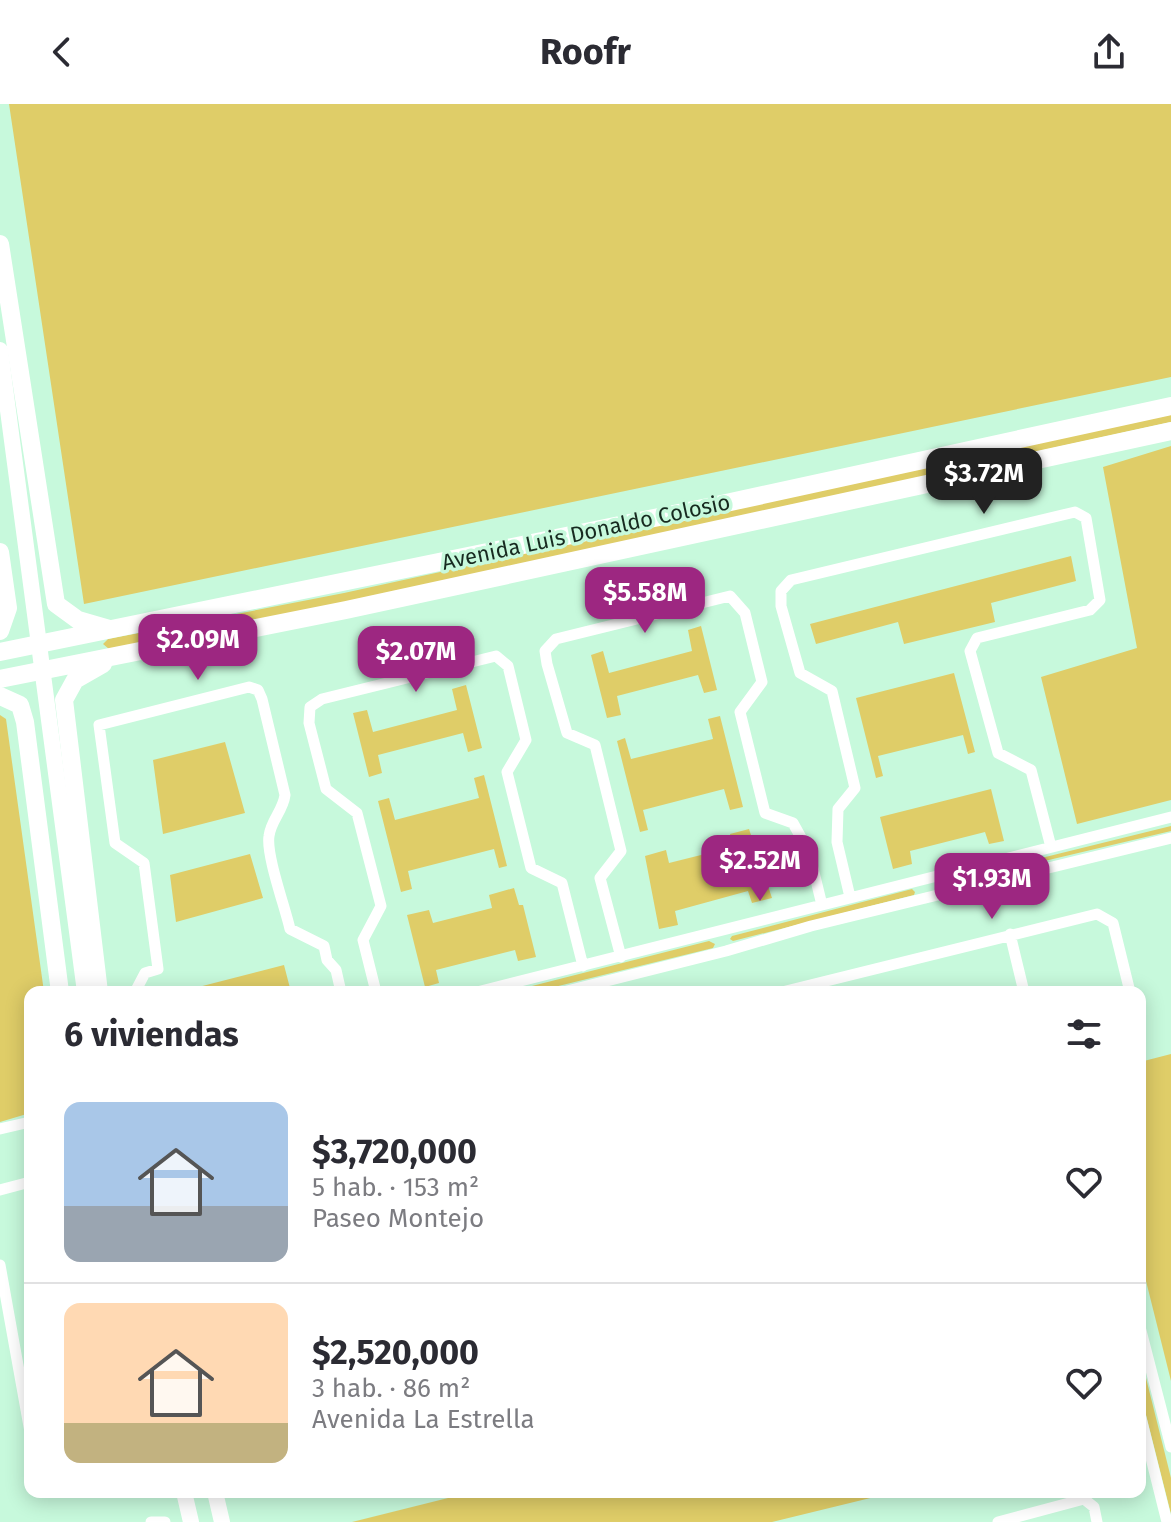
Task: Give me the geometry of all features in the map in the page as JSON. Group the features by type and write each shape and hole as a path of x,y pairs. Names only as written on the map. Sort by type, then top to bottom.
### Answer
{"main road":[{"path":"0,244 56,604 78,620 112,630"},
{"path":"0,350 84,986"},
{"name":"Avenida Luis Donaldo Colosio","path":"0,652 703,508 1171,406"},
{"path":"0,424 73,986"},
{"name":"Avenida Luis Donaldo Colosio","path":"0,679 407,597 1171,431"},
{"path":"0,552 8,608 0,631"},
{"path":"98,986 64,700 75,680 121,655"},
{"path":"0,696 20,705 25,722 59,986"},
{"path":"185,1498 191,1522"},
{"path":"216,1498 222,1522"}],"street":[{"path":"850,897 837,842 838,809 855,788 832,691 800,673 781,606 781,591 791,580 1075,512 1086,518 1100,600 1090,610 977,638 970,651 998,753 1031,770 1051,847"},
{"path":"621,957 600,878 621,851 595,745 567,733 545,651 556,639 730,596 739,604 745,613 762,682 740,712 765,813 793,823 809,852 822,905"},
{"path":"374,986 363,940 381,906 357,813 326,789 309,723 310,707 322,699 496,656 508,666 526,740 507,772 531,868 562,883 583,966"},
{"path":"138,986 145,973 158,969 144,863 115,843 99,725 249,687 258,690 262,699 285,795 284,807 271,823 268,841 290,929 324,946 327,960 336,970 340,986"},
{"path":"519,986 583,966 1171,817"},
{"path":"587,986 811,926 1171,838"},
{"path":"958,869 962,889"},
{"path":"923,878 927,897"},
{"path":"806,986 1097,914 1113,923 1129,986"},
{"path":"722,931 726,951"},
{"path":"1010,934 1023,986"},
{"path":"0,1129 24,1123"},
{"path":"0,1190 24,1184"},
{"path":"0,1265 24,1399"},
{"path":"1146,1350 1171,1447"},
{"path":"1146,1438 1167,1522"},
{"path":"998,1522 1084,1499 1094,1507 1097,1522"},
{"path":"151,1522 165,1522"}],"shaded area":[{"path":"9,104 1171,104 1171,377 84,604"},
{"path":"1171,412 1171,422 345,603 109,649 103,644 108,639 344,593"},
{"path":"1171,446 1171,800 1077,824 1041,677 1137,648 1103,467"},
{"path":"1071,556 1076,581 991,603 995,622 904,644 898,622 816,644 810,624"},
{"path":"701,626 717,690 704,693 698,675 617,696 621,715 607,718 591,655 603,651 609,673 692,651 688,630"},
{"path":"954,673 975,752 968,754 963,735 878,756 883,776 876,778 856,698"},
{"path":"466,685 482,748 468,752 463,733 378,755 382,773 369,777 353,713 367,710 373,732 457,710 452,689"},
{"path":"0,715 6,719 43,986 24,986 24,1115 0,1122"},
{"path":"720,716 743,807 730,810 724,789 643,810 648,830 640,832 617,741 625,738 631,759 713,739 708,719"},
{"path":"225,742 245,813 163,834 153,760"},
{"path":"484,775 507,866 499,868 494,849 408,871 412,889 401,892 378,801 389,798 395,820 479,798 474,778"},
{"path":"991,789 1004,841 989,844 985,832 910,851 912,864 893,869 880,817"},
{"path":"1171,826 1171,831 968,879 972,875"},
{"path":"749,829 772,898 752,903 748,891 675,911 678,925 659,929 645,856 666,850 669,863 733,847 730,834"},
{"path":"250,854 263,898 176,922 170,875"},
{"path":"514,888 519,905 523,905 536,957 518,961 515,950 436,970 439,983 425,986 407,915 429,910 433,923 492,908 489,895"},
{"path":"912,889 914,895 733,941 730,939 732,936"},
{"path":"709,941 715,944 713,948 558,986 532,986"},
{"path":"284,965 289,986 202,986"},
{"path":"1171,1054 1171,1381 1146,1281 1146,1060"},
{"path":"1146,1378 1171,1478 1171,1514 1146,1415"},
{"path":"448,1498 870,1498 772,1522 352,1522"}]}
